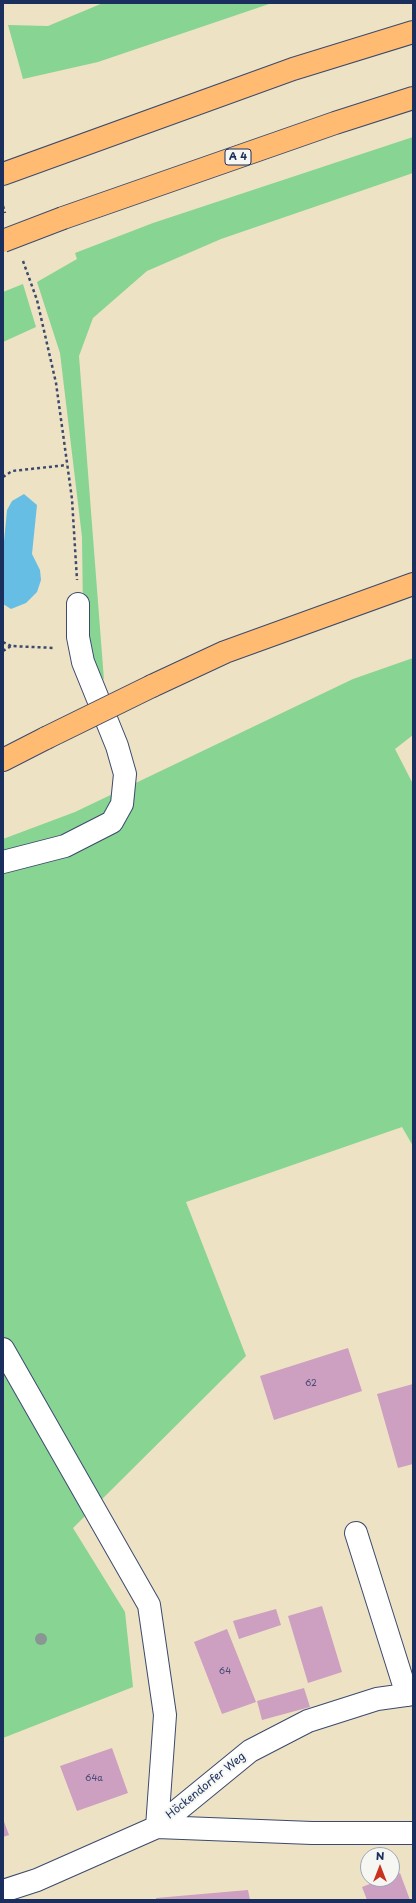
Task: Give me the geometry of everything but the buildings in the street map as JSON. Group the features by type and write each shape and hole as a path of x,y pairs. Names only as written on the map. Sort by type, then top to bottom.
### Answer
{"main road":[{"path":"3,174 293,70 413,32"},
{"name":"A 4","path":"3,241 63,218 335,123 413,98"},
{"path":"3,760 152,686 225,652 413,584"}],"street":[{"path":"3,862 65,846 112,822 122,804 126,774 83,662 78,638 78,604"},
{"path":"3,1349 149,1605 165,1715 157,1827 312,1833 413,1833"},
{"path":"356,1533 410,1694"},
{"name":"Höckendorfer Weg","path":"3,1891 37,1880 157,1827 250,1751 308,1721 377,1698 410,1694"}],"path":[{"path":"3,206 6,214"},
{"path":"21,257 37,300 54,375 72,499 78,604"},
{"path":"3,477 12,471 67,465"},
{"path":"3,642 11,646 81,650"},
{"path":"3,651 11,646"}],"green space":[{"path":"103,3 272,3 98,62 23,79 8,25 48,26"},
{"path":"413,137 413,173 221,239 147,271 93,318 79,356 104,680 91,660 83,613 82,537 60,353 37,282 77,259 75,253 153,223"},
{"path":"23,284 36,327 3,342 3,292"},
{"path":"413,658 413,735 395,749 413,784 413,1146 402,1127 186,1202 246,1356 73,1528 125,1612 133,1687 3,1738 3,839 75,812 353,679"}],"water":[{"path":"24,494 37,505 32,554 40,570 41,580 37,592 26,603 11,609 3,604 3,552 7,510 12,501"}]}
